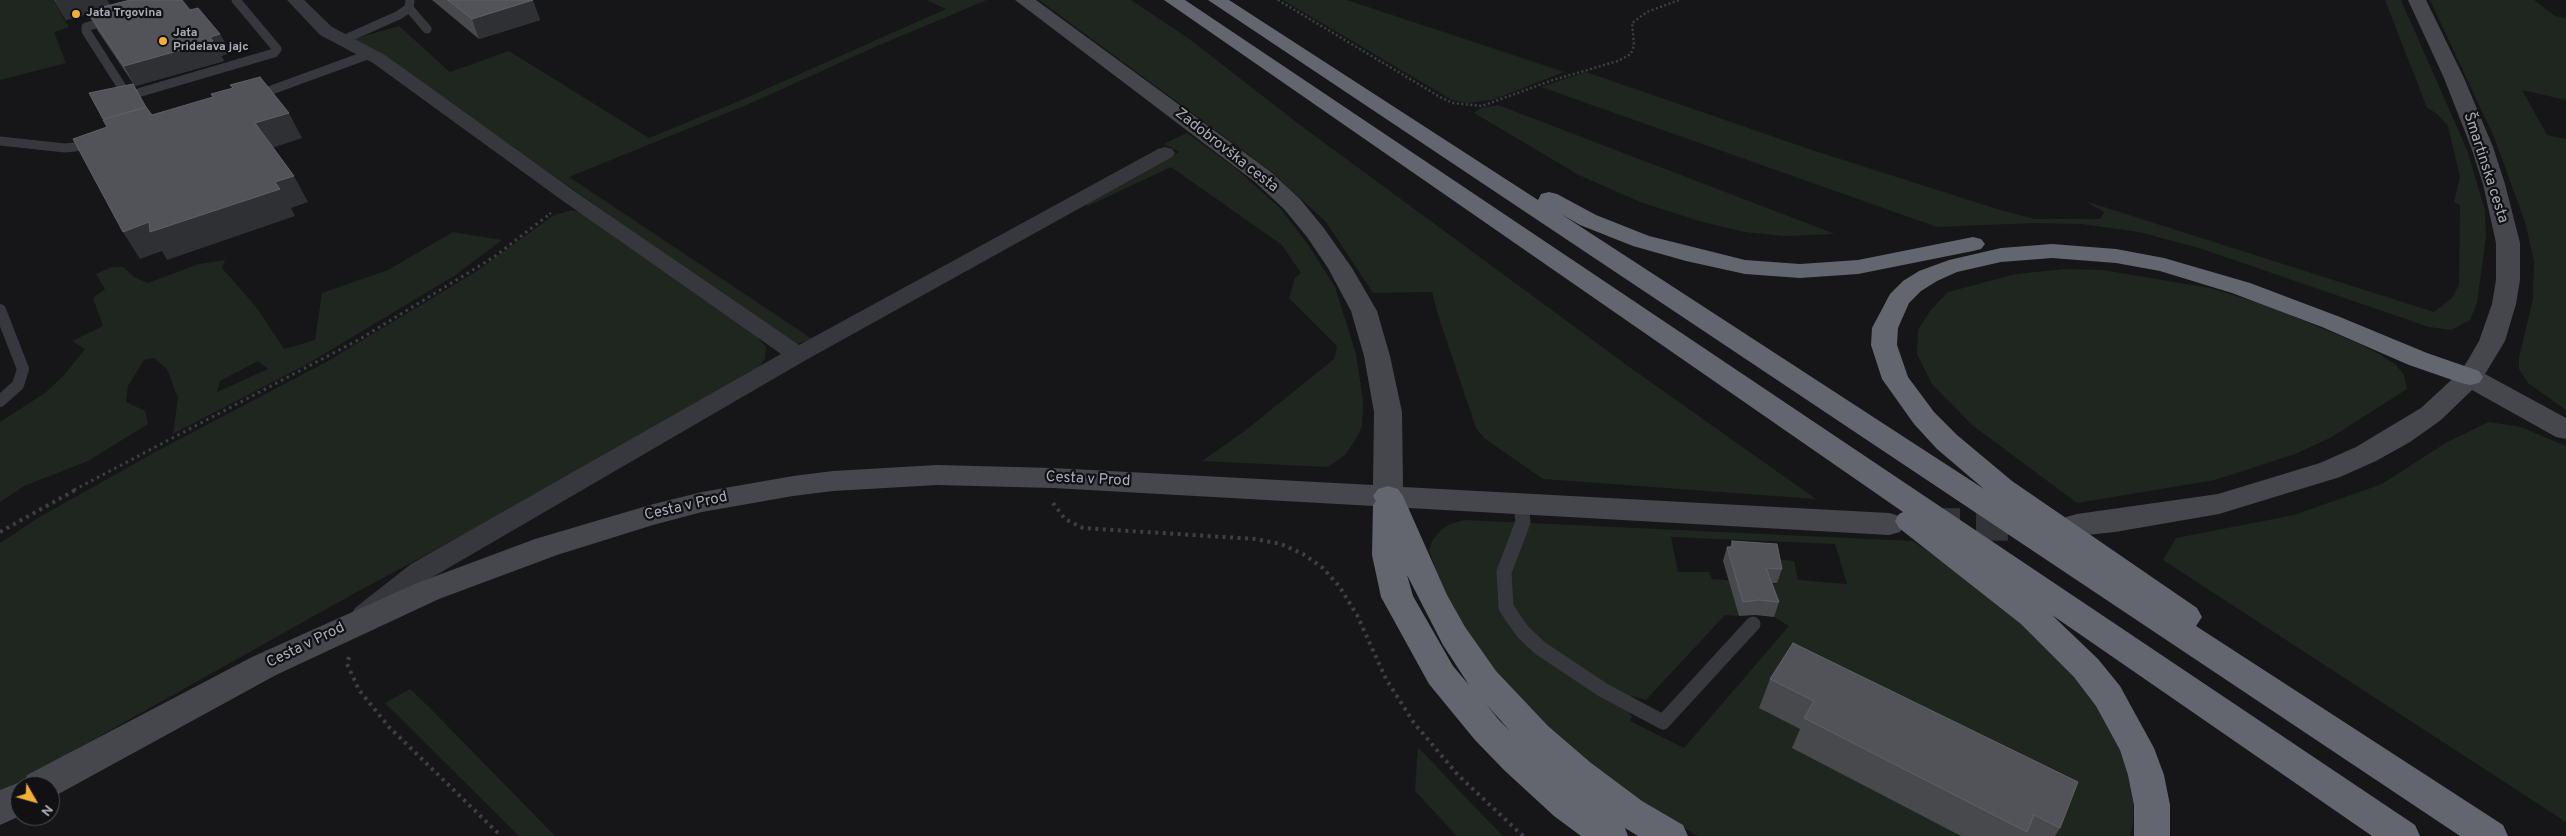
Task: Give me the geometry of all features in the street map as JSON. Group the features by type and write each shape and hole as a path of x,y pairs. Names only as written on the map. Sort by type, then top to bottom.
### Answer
{"highway":[{"path":"1173,0 2402,836"},
{"path":"1217,0 2490,836"},
{"path":"1423,135 1486,161 1588,220 1641,241 1694,256 1745,267 1800,271 1832,270 1889,262 1990,241 2044,238 2112,243 2171,254 2293,293 2408,340 2470,377"},
{"path":"2235,668 2194,623 2155,593 2002,488 1947,442 1924,418 1895,379 1884,345 1885,328 1899,299 1928,276 1976,259 2044,252 2116,256 2164,265 2241,288 2331,322 2418,359 2470,377"},
{"path":"1866,471 1916,527 2032,615 2086,668 2108,696 2137,748 2146,775 2152,805 2152,836"},
{"path":"1388,496 1387,555 1397,597 1442,675 1487,730 1516,760 1567,804 1610,836"},
{"path":"1388,496 1432,596 1454,636 1484,680 1536,736 1578,774 1629,812 1670,836"}],"main road":[{"name":"Zadobrovška cesta","path":"1024,0 1263,177 1292,204 1315,232 1340,268 1364,311 1377,356 1388,412 1388,496"},
{"name":"Šmartinska cesta","path":"2077,525 2115,521 2219,504 2330,470 2366,454 2400,435 2431,414 2470,377 2492,341 2502,312 2508,280 2508,243 2498,199 2482,148 2454,78 2417,0"},
{"path":"2470,377 2566,430"},
{"name":"Cesta v Prod","path":"59,776 222,688 356,622 428,591 528,553 642,517 702,502 793,486 876,478 937,475 1053,478 1889,524"}],"street":[{"path":"295,0 326,31 345,39 370,54 570,197 798,355"},
{"path":"356,622 421,570 798,355 1165,154"}],"lane":[{"path":"120,17 86,27 86,31 127,96 274,53 277,49 236,0"},
{"path":"345,39 410,4 427,29"},
{"path":"241,100 296,83 370,54"},
{"path":"0,141 65,148 101,143"},
{"path":"0,310 23,370 18,385 0,401"},
{"path":"1521,505 1523,522 1504,572 1506,607 1513,618 1523,632 1540,648 1603,690 1663,722 1753,624"}],"path":[{"path":"1278,0 1440,97 1453,103 1482,106 1553,80 1618,61 1631,54 1634,44 1632,23 1647,12 1680,0"},
{"path":"0,532 38,509 277,385 360,339 494,257 570,197"},
{"path":"1053,478 1050,495 1054,507 1066,519 1083,528 1254,539 1281,544 1303,554 1323,568 1339,586 1357,615 1386,679 1414,723 1458,775 1523,836"},
{"path":"356,622 347,664 359,690 389,727 501,836"}],"shaded area":[{"path":"0,0 53,0 69,27 54,32 66,63 0,80"},
{"path":"926,0 987,0 877,46 749,104 569,177 812,339 797,344 750,314 386,58 354,39 399,26 450,72 509,51 649,138 739,101 946,9"},
{"path":"1039,0 1131,0 1188,38 1300,125 1628,366 1816,499 1543,479 1484,438 1476,428 1432,292 1373,293 1326,222 1272,172"},
{"path":"1283,0 1347,0 1564,72 1492,100 1467,103 1452,100"},
{"path":"2385,0 2401,0 2467,150 2485,210 2486,237 2477,303 2470,320 2451,330 2429,327 2199,248 2139,232 2082,224 2034,223 1937,227 1541,87 1586,72 1812,150 2000,210 2035,219 2100,219 2104,212 2085,201 2434,312 2452,298 2459,285 2460,205 2454,202 2460,177 2448,126 2436,113 2427,108"},
{"path":"2430,0 2534,0 2555,16 2566,18 2566,100 2522,90 2547,135 2566,139 2566,410 2528,383 2519,369 2519,358 2533,299 2534,261 2525,222 2494,137"},
{"path":"1498,105 1835,234 1783,236 1744,232 1699,221 1640,202 1579,175 1474,113 1481,108"},
{"path":"1187,133 1234,167 1280,208 1309,246 1335,287 1356,354 1363,400 1362,426 1346,454 1328,467 1202,461 1246,430 1334,359 1337,346 1289,298 1295,278 1301,273 1282,245 1171,167 1088,206 1083,204 1179,152 1164,144"},
{"path":"573,210 588,216 620,241 757,337 766,347 765,359 759,367 542,492 346,598 29,776 10,776 10,786 0,792 0,543 38,518 157,451 328,361 477,271 554,215"},
{"path":"453,232 502,240 454,276 309,363 173,434 178,398 167,369 154,358 144,360 128,386 126,402 145,411 148,424 88,461 24,486 0,502 0,422 45,393 65,374 85,349 72,341 103,326 93,298 105,289 96,274 112,267 123,267 134,277 148,283 199,264 225,260 222,268 257,308 284,349 315,340 322,293 388,270","holes":["258,361 268,369 217,392 220,381"]},
{"path":"2065,269 2103,270 2210,288 2266,305 2379,354 2396,365 2404,375 2407,389 2330,438 2295,454 2215,480 2077,503 1972,425 1932,384 1917,354 1918,330 1930,311 1948,292 2016,274"},
{"path":"2489,422 2521,427 2566,446 2566,822 2163,560 2176,538 2294,515 2382,484 2447,442"},
{"path":"1465,520 1913,541 1994,597 2086,687 2105,717 2124,758 2134,793 2133,824 2130,836 2050,836 1802,730 1961,836 1697,836 1616,785 1574,753 1503,682 1471,641 1443,590 1429,550 1432,541 1440,531 1450,524","holes":["1671,537 1835,544 1847,584 1798,580 1794,561 1772,559 1777,584 1712,579 1709,572 1678,572","1770,608 1774,617 1789,626 1684,748 1630,721 1632,716 1625,707 1632,696 1646,700 1725,615 1739,616"]},
{"path":"410,689 555,836 519,836 385,703"},
{"path":"1418,747 1503,836 1457,836 1455,834 1415,791"}],"building":[{"name":"Jata Pridelava jajc","path":"130,0 182,0 190,10 198,8 220,34 210,37 213,41 124,66 87,11"},
{"path":"448,0 533,0 472,19"},
{"path":"260,77 289,113 255,123 294,176 275,182 280,189 150,232 149,222 123,232 73,139 107,127 103,120 146,107 152,115 213,97 211,94 233,88 230,85"},
{"path":"133,84 146,107 103,119 89,93"},
{"path":"1732,541 1777,544 1782,569 1766,568 1779,602 1759,600 1743,602 1727,547 1733,547"},
{"path":"1793,643 2078,782 2060,828 2034,815 2027,832 1804,718 1814,701 1770,679"}],"tunnel":[{"path":"1928,524 2030,525"}],"place":[{"name":"Jata Trgovina","path":"76,14"},
{"name":"Jata Pridelava jajc","path":"163,41"}]}
